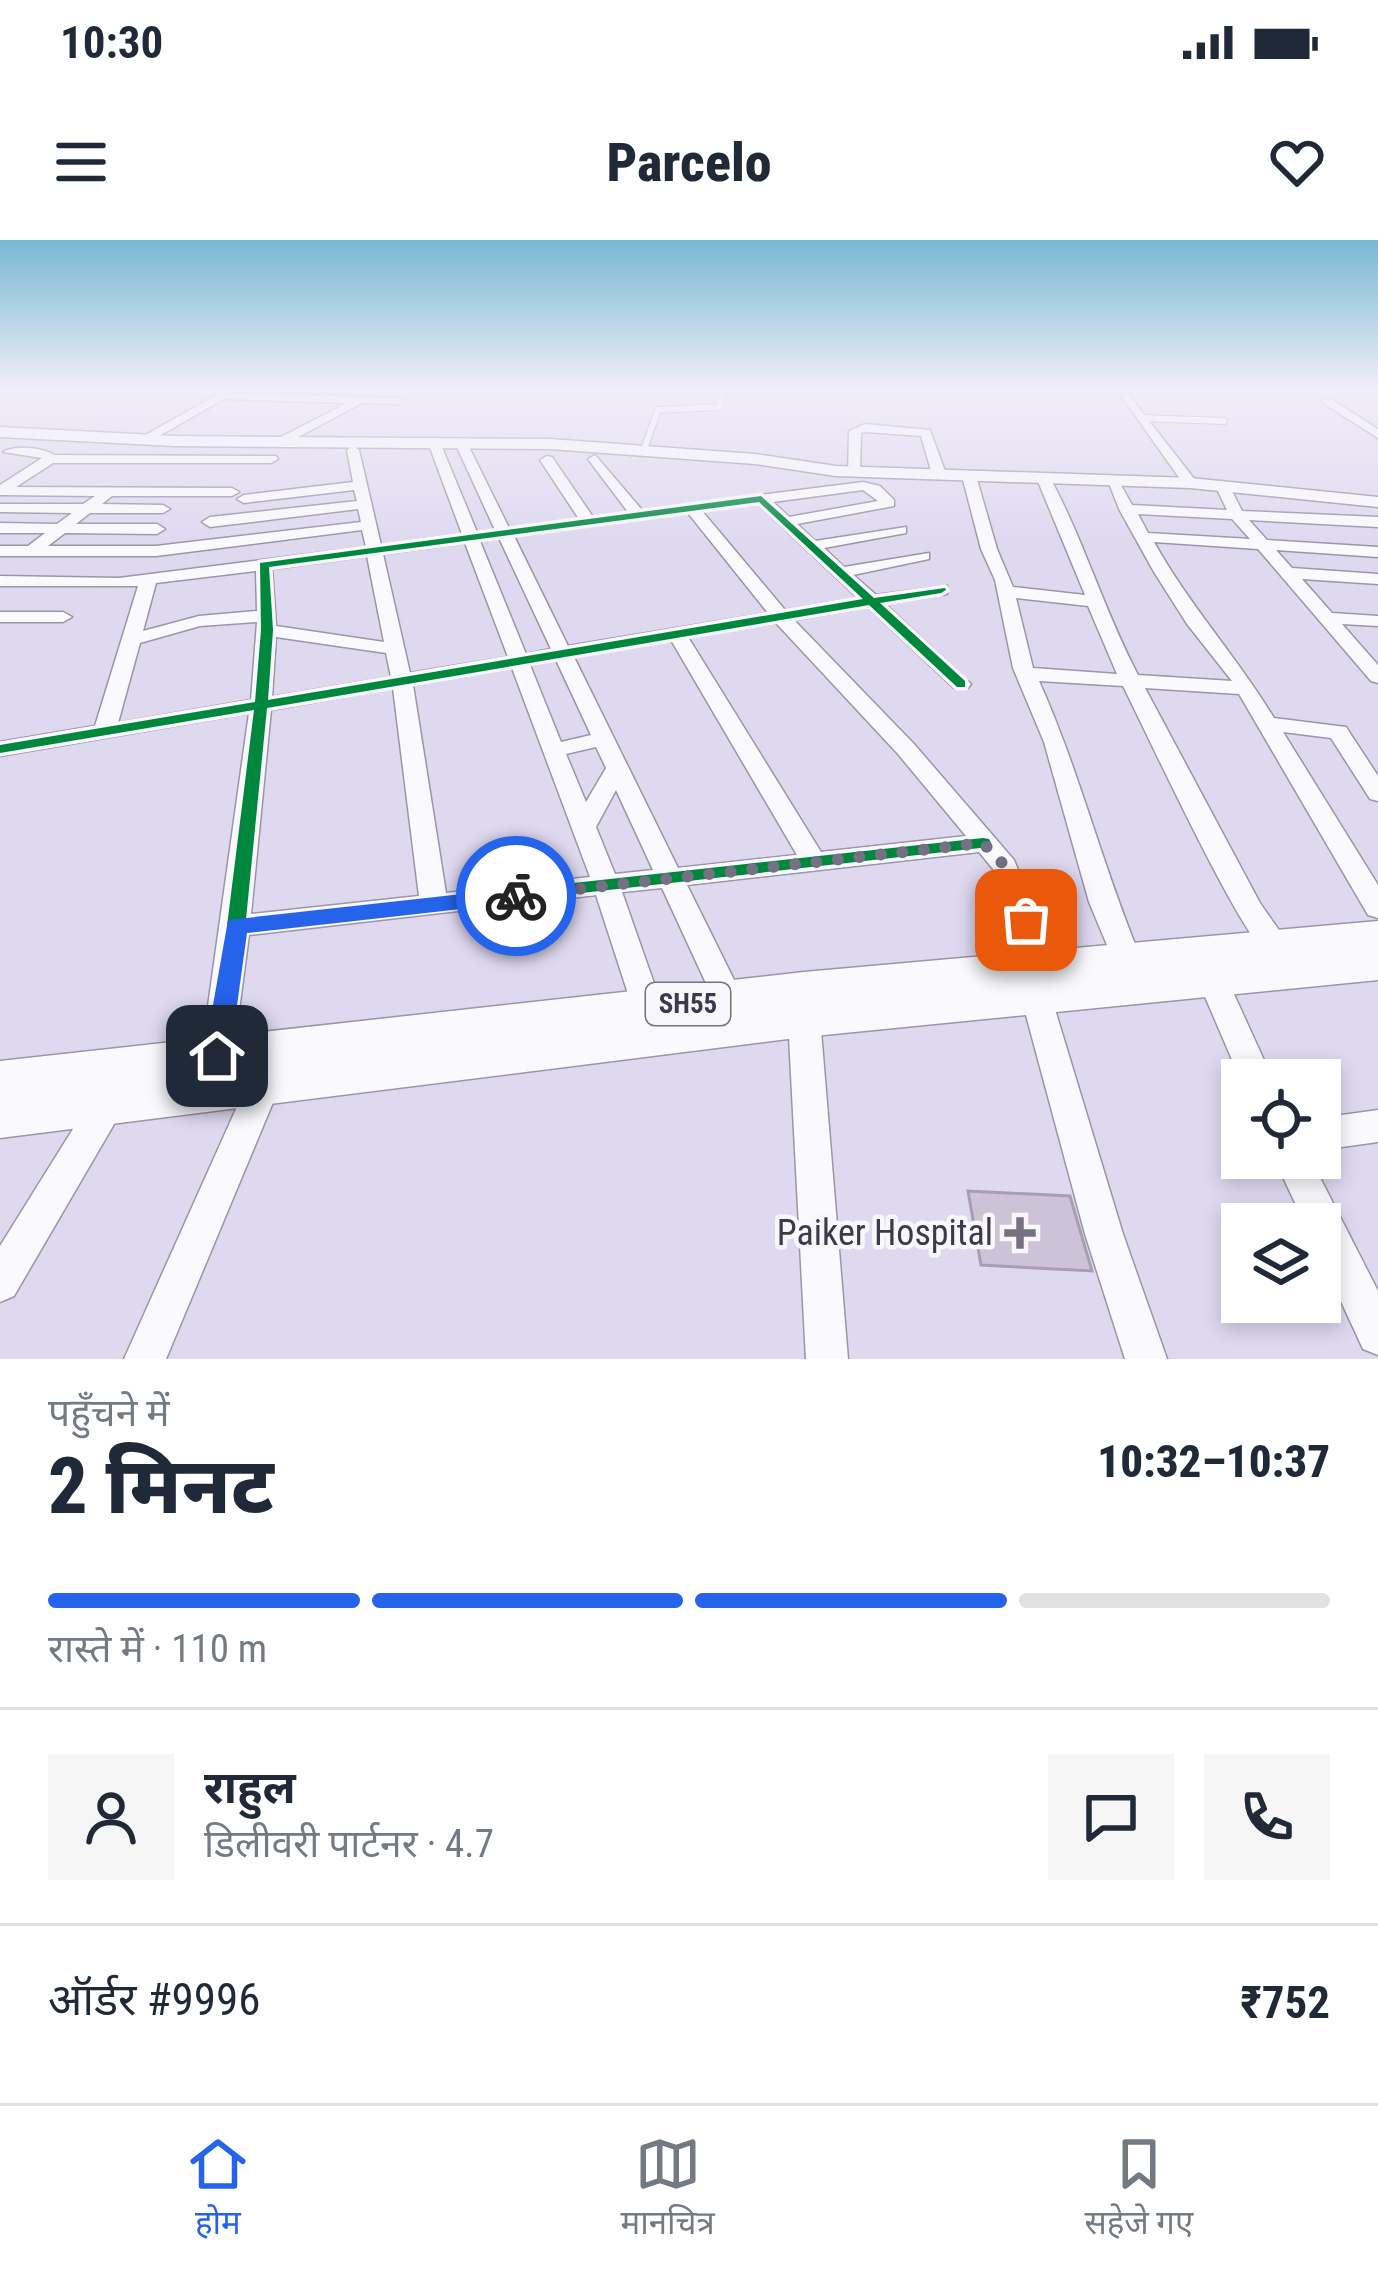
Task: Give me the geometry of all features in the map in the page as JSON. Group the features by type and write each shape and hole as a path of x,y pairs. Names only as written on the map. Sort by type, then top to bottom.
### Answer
{"main road":[{"name":"SH55","path":"0,1115 265,1081 691,1010 804,1018 1126,961 1378,937"},
{"name":"SH55","path":"0,1083 217,1056 1032,980 1212,978 1378,963"}],"street":[{"path":"169,440 261,440"},
{"path":"292,440 435,445 520,442 853,472 1190,483 1378,502"},
{"path":"853,472 855,440"},
{"path":"928,440 940,474"},
{"path":"1158,440 1190,483"},
{"path":"0,579 174,441"},
{"path":"435,445 607,886 691,1010"},
{"path":"461,445 674,880 691,1010"},
{"path":"353,450 402,681 434,905"},
{"path":"9,452 271,459"},
{"path":"0,491 50,456"},
{"path":"595,459 638,514"},
{"path":"547,460 588,520"},
{"path":"0,475 254,475"},
{"path":"970,476 1026,674 1055,742 1103,902 1126,961"},
{"path":"1044,479 1106,631 1249,909 1276,946"},
{"path":"1112,481 1193,620 1245,688 1378,908"},
{"path":"1222,485 1237,515 1378,677"},
{"path":"0,579 149,579 863,486 872,487 890,503 786,522"},
{"path":"0,491 238,495 365,504"},
{"path":"761,499 961,684"},
{"path":"210,522 365,504"},
{"path":"0,551 156,551 365,504"},
{"path":"691,507 781,617 906,749 1005,866 1035,946 1032,980 1104,1234 1146,1359"},
{"path":"0,508 163,509"},
{"path":"1126,509 1378,522"},
{"path":"0,528 158,529"},
{"path":"812,546 902,530"},
{"path":"1142,537 1378,552"},
{"path":"840,573 923,556"},
{"path":"217,1056 261,705 267,623 264,565"},
{"path":"1287,573 1378,579"},
{"path":"104,732 149,579"},
{"path":"490,586 524,581"},
{"path":"0,749 940,590"},
{"path":"1005,592 1096,602"},
{"path":"0,616 63,617"},
{"path":"1328,618 1378,621"},
{"path":"131,640 199,621 267,623 395,649"},
{"path":"677,634 815,863"},
{"path":"1026,674 1245,688"},
{"path":"1265,723 1338,732 1378,794"},
{"path":"554,749 603,739"},
{"path":"584,826 617,767"},
{"path":"236,926 983,843"},
{"path":"1212,978 1247,1059"},
{"path":"804,1018 826,1359"},
{"path":"145,1359 265,1081"},
{"path":"0,1282 108,1102"},
{"path":"1341,1131 1378,1126"},
{"path":"1302,1179 1378,1334"}],"lane":[{"path":"643,452 647,440"}],"building":[{"path":"968,1191 1070,1196 1092,1271 981,1265"}],"cycle path":[{"path":"941,590 856,604 686,632 261,705 267,630 264,565 761,499 961,684"},
{"path":"0,749 261,705 236,926 983,843"}],"way so far":[{"path":"516,896 983,843 1005,866 1026,920"}],"place":[{"name":"Paiker Hospital","path":"1020,1233"}],"route":[{"path":"217,1056 236,926 516,896"}]}
